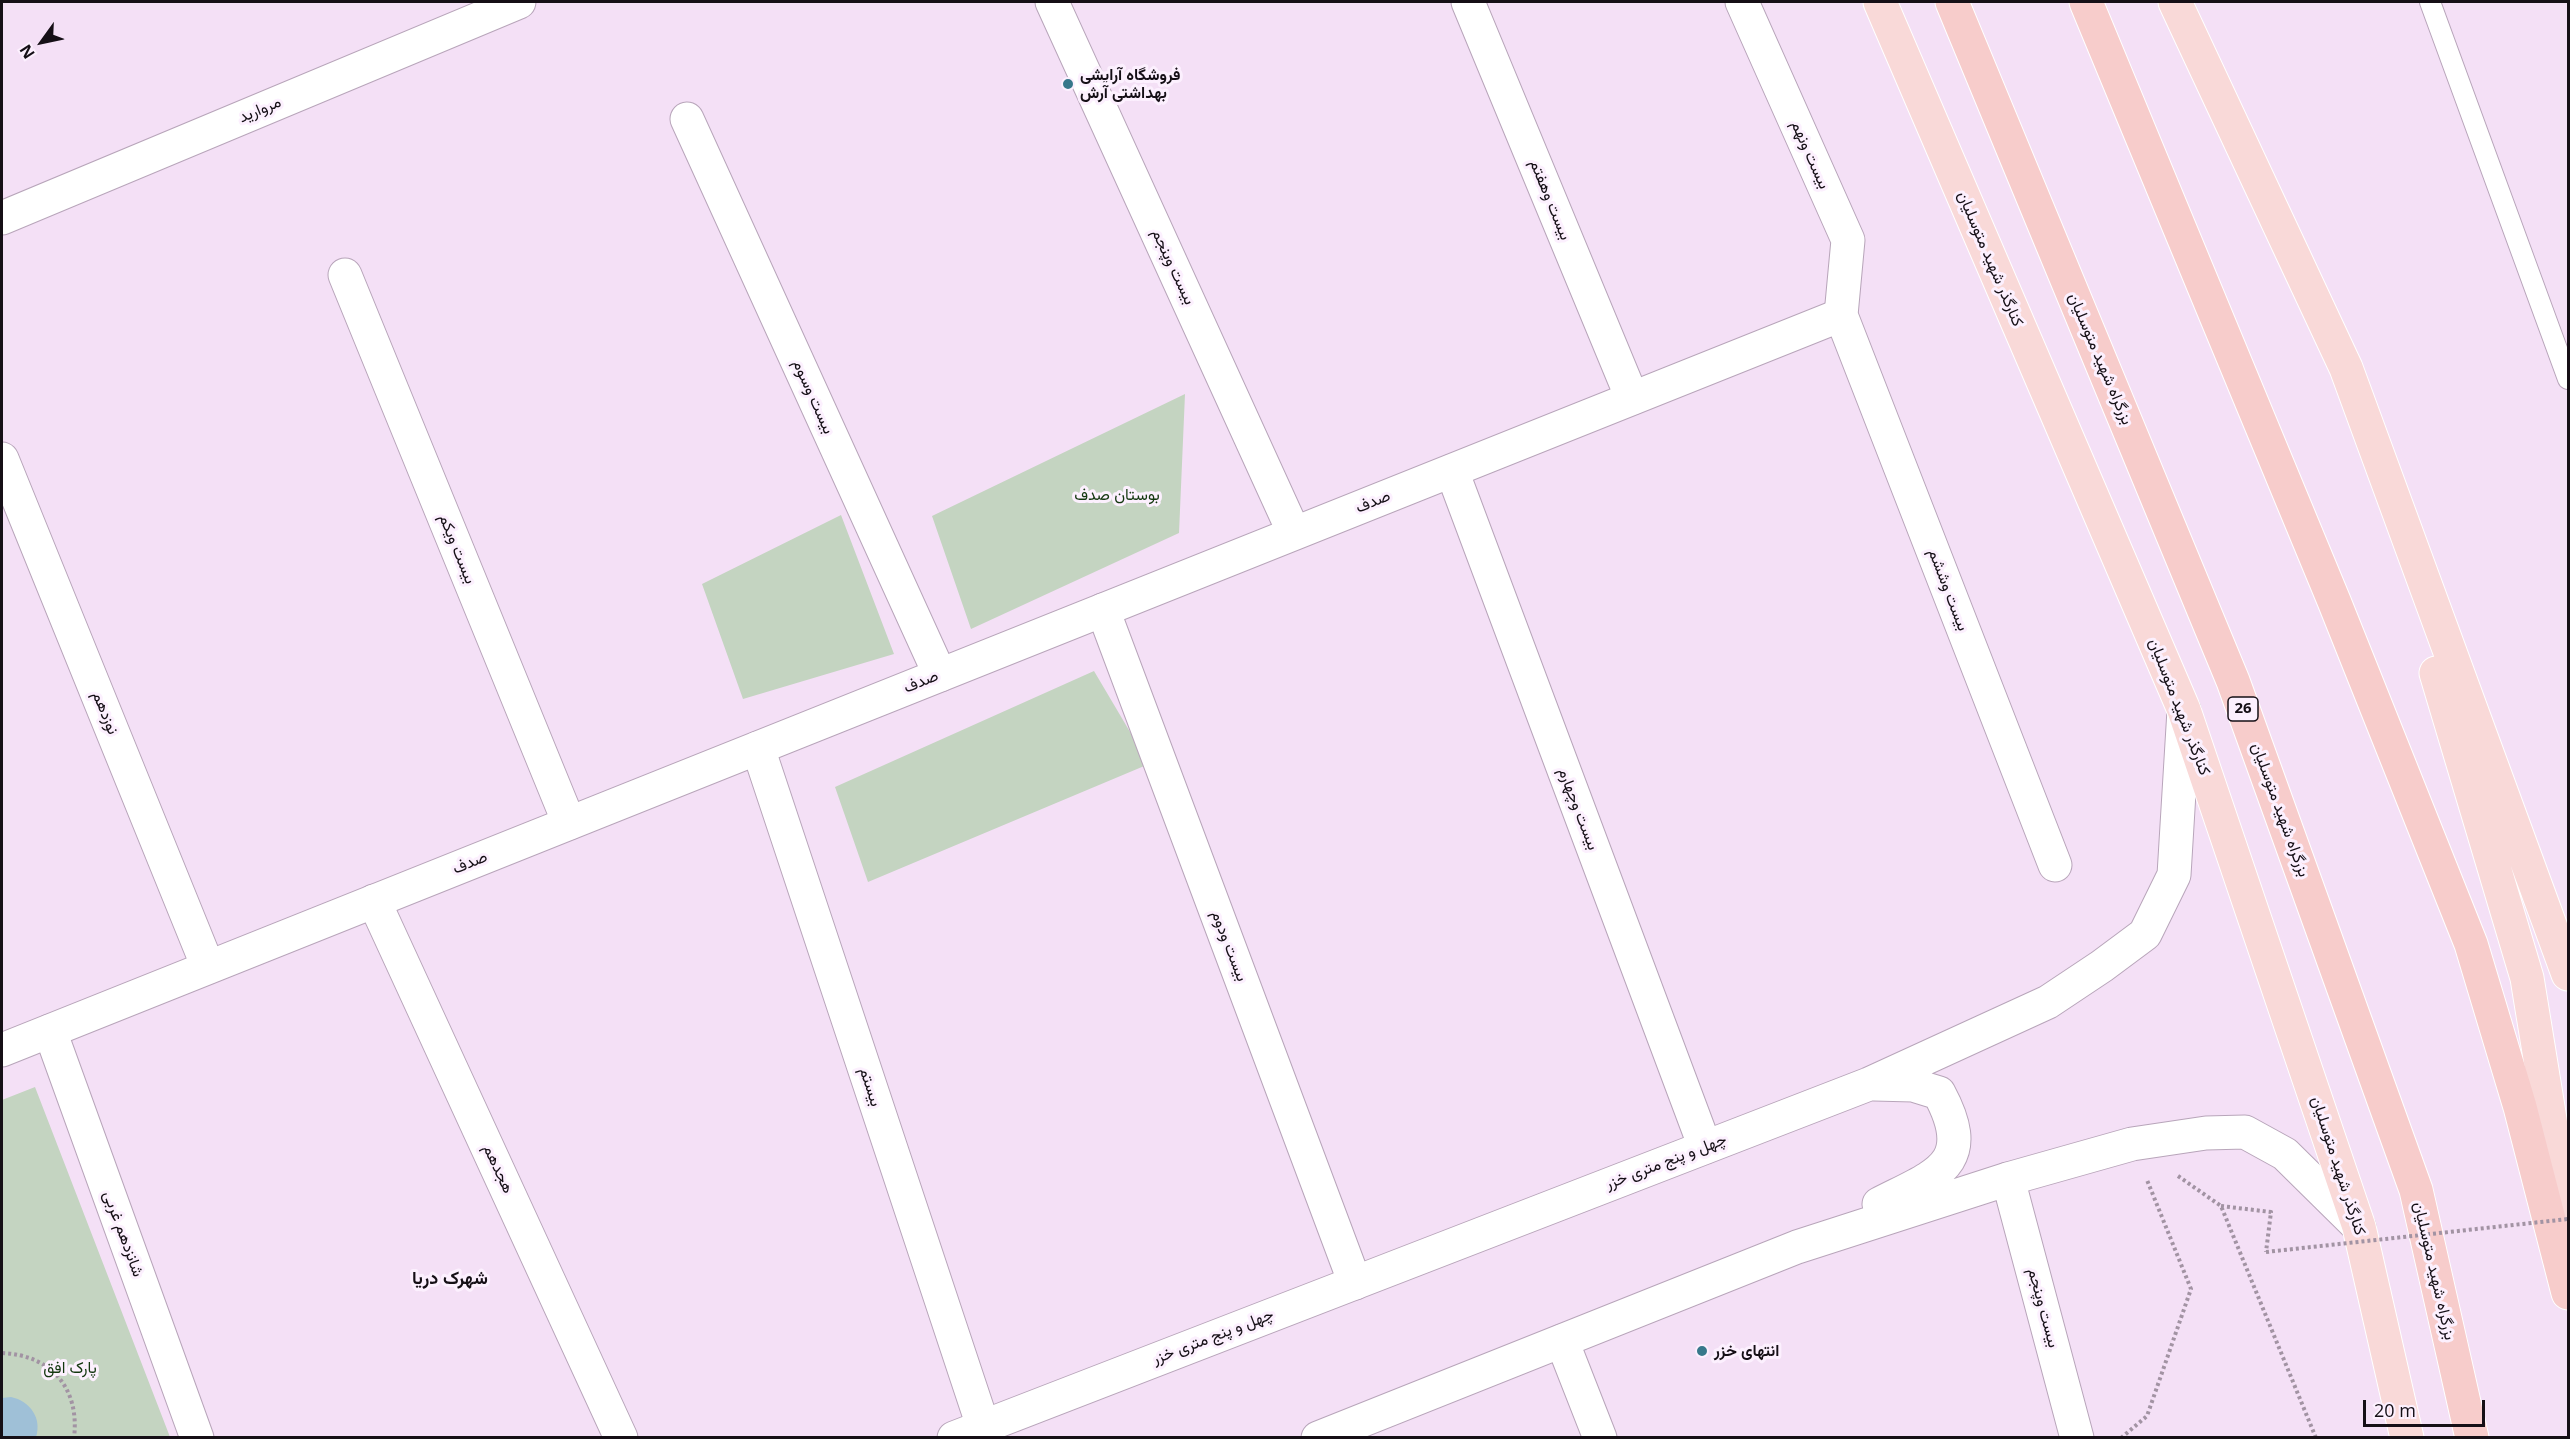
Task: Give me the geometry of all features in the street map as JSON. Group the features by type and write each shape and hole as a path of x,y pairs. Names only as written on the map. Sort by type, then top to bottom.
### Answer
{"highway":[{"name":"بزرگراه شهید متوسلیان","path":"1952,2 2233,681 2416,1190 2472,1437"},
{"path":"2086,2 2334,601 2471,944 2520,1107 2568,1293"}],"main road":[{"name":"کنارگذر شهید متوسلیان","path":"1880,2 2184,711 2359,1227 2407,1437"},
{"path":"2175,2 2346,368 2568,974"},
{"path":"2346,368 2527,978 2568,1230"}],"street":[{"name":"مروارید","path":"2,218 519,2"},
{"name":"بیست وپنجم","path":"1052,2 1294,533"},
{"name":"بیست وهفتم","path":"1468,2 1632,398"},
{"name":"بیست ونهم","path":"1742,2 1848,240 1841,315"},
{"name":"بیست وسوم","path":"687,118 940,675"},
{"name":"بیست ویکم","path":"345,275 569,823"},
{"name":"صدف","path":"2,1050 1841,315"},
{"name":"بیست وششم","path":"1841,315 2055,865"},
{"name":"نوزدهم","path":"2,459 208,967"},
{"name":"بیست وچهارم","path":"1452,471 1706,1147"},
{"name":"بیست ودوم","path":"1103,610 1355,1282"},
{"name":"چهل و پنج متری خزر","path":"968,1432 1869,1084 2048,1002 2103,966 2145,934 2174,875 2184,711"},
{"name":"بیستم","path":"758,748 968,1432"},
{"name":"هجدهم","path":"374,901 621,1437"},
{"name":"شانزدهم غربی","path":"50,1031 197,1437"},
{"path":"1797,1247 1940,1172 1954,1150 1952,1117 1939,1093 1913,1085 1869,1084"},
{"path":"1318,1437 1797,1247 2008,1179 2132,1144 2206,1133 2245,1132 2285,1154 2359,1227"},
{"name":"بیست وپنجم","path":"2008,1179 2077,1437"},
{"path":"1562,1341 1600,1437"}],"lane":[{"path":"2430,2 2568,379"}],"path":[{"path":"2132,1144 2221,1206 2271,1212 2265,1251 2568,1219"},
{"path":"2121,1437 2146,1416 2191,1289 2132,1144"},
{"path":"2221,1206 2316,1437"},
{"path":"2,1353 21,1354 42,1363 59,1377 71,1396 76,1419 74,1437"}],"green space":[{"name":"بوستان صدف","path":"1185,394 1179,533 971,629 932,516"},
{"path":"841,515 894,654 743,699 702,584"},
{"path":"1094,671 1149,764 868,882 835,787"},
{"name":"پارک افق","path":"35,1087 170,1437 2,1438 2,1100"}],"water":[{"path":"11,1397 24,1402 33,1411 37,1423 36,1437 2,1437 2,1398"}],"place":[{"name":"فروشگاه آرایشی بهداشتی آرش","path":"1068,84"},
{"name":"انتهای خزر","path":"1702,1351"}],"district":[{"name":"شهرک دریا","path":"450,1279"}]}
